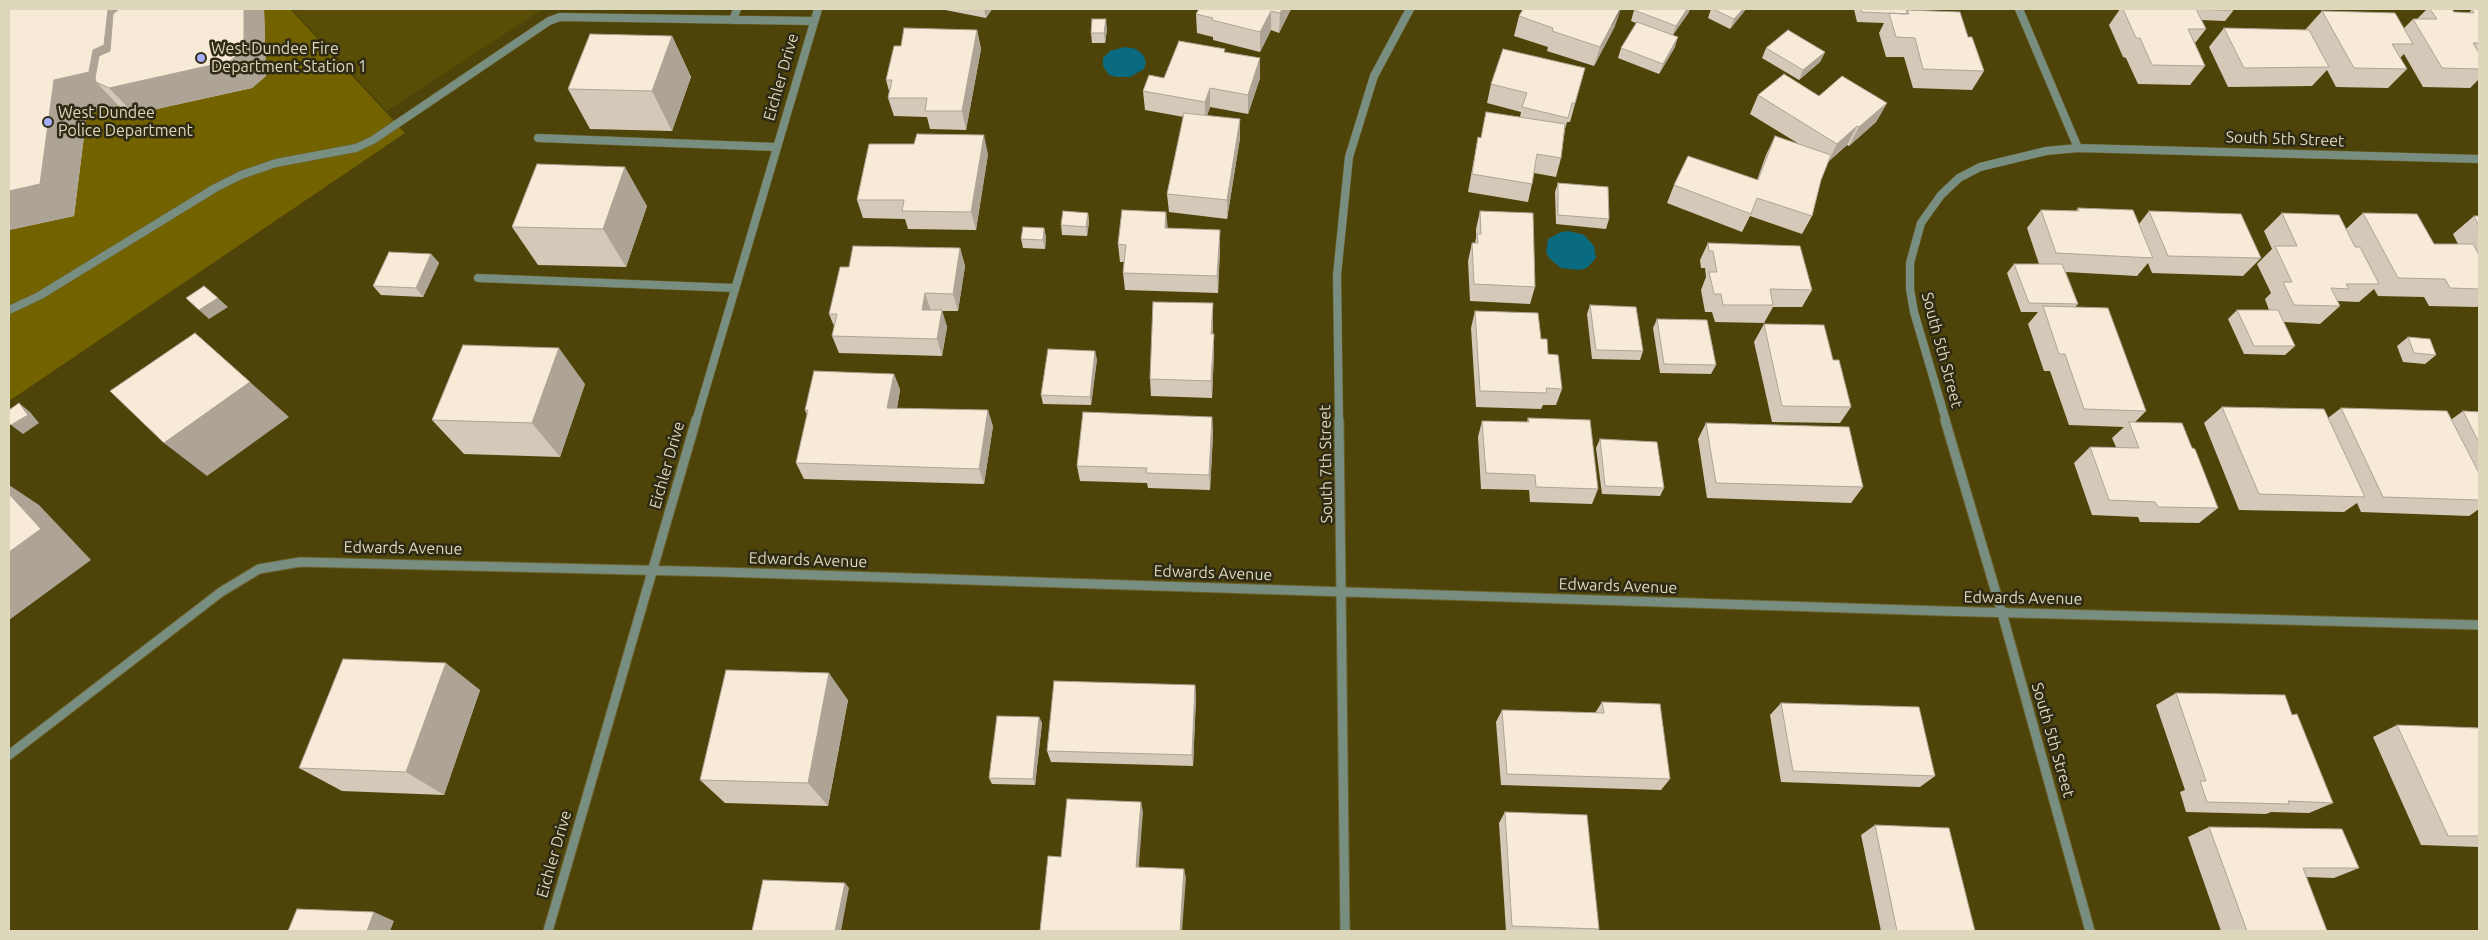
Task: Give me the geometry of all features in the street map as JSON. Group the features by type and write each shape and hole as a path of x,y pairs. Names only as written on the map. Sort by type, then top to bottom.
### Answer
{"street":[{"name":"Eichler Drive","path":"548,931 812,21 818,9"},
{"name":"South 7th Street","path":"1345,931 1343,593 1337,275 1349,157 1374,76 1410,9"},
{"path":"2020,9 2078,148"},
{"path":"9,310 39,296 215,188 241,175 276,163 356,148 373,140 542,27 560,17 812,21"},
{"path":"538,138 776,147"},
{"name":"South 5th Street","path":"2090,931 2002,613 1914,312 1910,289 1912,252 1917,232 1941,195 1959,178 1980,167 2038,152 2078,148 2479,159"},
{"path":"478,278 735,288"},
{"name":"Edwards Avenue","path":"9,755 221,592 249,574 269,566 300,562 652,570 2002,613 2479,625"}],"lane":[{"path":"733,20 737,9"}],"shaded area":[{"path":"9,9 290,9 405,133 9,401"},
{"path":"292,9 543,9 387,111"}],"water":[{"path":"1125,47 1136,49 1143,55 1146,62 1144,69 1130,77 1109,75 1103,66 1103,58 1110,51"},
{"path":"1569,231 1584,235 1594,246 1596,258 1587,268 1579,270 1561,268 1549,258 1546,252 1548,239 1561,232"}],"building":[{"path":"9,9 108,9 104,45 93,50 89,72 54,80 40,184 9,191"},
{"path":"119,9 244,9 244,49 230,61 109,88 96,82 95,78 99,56 110,51 113,14"},
{"path":"1199,9 1282,9 1280,13 1271,11 1260,32 1196,14"},
{"path":"1523,9 1620,9 1600,47 1552,31 1553,28 1519,16"},
{"path":"1635,9 1687,9 1676,26"},
{"path":"1713,9 1743,9 1734,19"},
{"path":"1861,9 1906,9 1907,11 1906,14 1862,12"},
{"path":"2123,9 2196,9 2206,29 2188,29 2205,66 2152,65 2140,38 2136,38"},
{"path":"2197,9 2232,9 2233,11"},
{"path":"2430,9 2452,9 2454,12 2474,13 2472,9 2479,9 2479,43 2473,43 2479,53 2479,69 2442,68 2413,19 2437,19"},
{"path":"1907,10 1960,12 1968,37 1972,37 1984,71 1923,69 1915,38 1896,37 1889,13 1909,14"},
{"path":"2322,11 2395,13 2413,44 2392,44 2407,69 2354,68"},
{"path":"1092,19 1106,19 1104,33 1091,33"},
{"path":"1637,22 1678,37 1663,64 1621,48"},
{"path":"904,28 977,30 962,111 925,111 927,98 888,98 892,80 886,80 894,46 901,46"},
{"path":"2224,28 2309,30 2329,67 2244,68"},
{"path":"1788,30 1825,52 1803,70 1766,48"},
{"path":"590,34 672,36 652,91 568,89"},
{"path":"1179,41 1225,49 1224,52 1260,58 1248,95 1210,88 1205,102 1143,91 1149,75 1164,78"},
{"path":"1503,49 1585,68 1575,103 1572,103 1568,118 1522,107 1527,93 1491,84"},
{"path":"1784,74 1819,96 1842,76 1887,103 1837,144 1758,95"},
{"path":"1486,112 1565,124 1561,158 1537,154 1532,184 1472,174 1478,137 1481,138"},
{"path":"1184,113 1240,119 1227,200 1167,194"},
{"path":"917,134 984,135 971,212 902,211 904,200 857,200 869,144 914,144"},
{"path":"1775,136 1831,155 1821,180 1812,216 1757,198 1751,214 1674,185 1688,156 1758,180"},
{"path":"537,164 625,167 603,229 512,227"},
{"path":"1558,183 1608,187 1609,219 1558,215"},
{"path":"2078,208 2133,210 2153,258 2056,253 2041,210 2079,211"},
{"path":"1122,210 1166,212 1165,228 1220,230 1217,276 1123,273 1126,245 1118,244"},
{"path":"1063,211 1088,213 1086,227 1061,225"},
{"path":"1480,211 1533,213 1535,287 1474,284 1472,243 1478,243 1477,234 1481,234"},
{"path":"2149,211 2241,214 2261,258 2168,256"},
{"path":"2282,213 2339,215 2355,247 2360,247 2379,284 2346,284 2349,289 2331,288 2340,306 2294,305 2283,282 2292,282 2275,246 2297,246"},
{"path":"2363,213 2417,214 2434,244 2473,244 2479,255 2479,289 2450,288 2445,279 2398,278"},
{"path":"2474,216 2479,216 2479,226"},
{"path":"1023,227 1044,228 1043,240 1021,239"},
{"path":"1708,243 1800,246 1812,290 1770,289 1773,305 1723,305 1721,294 1714,294 1709,272 1717,272 1713,251 1709,251"},
{"path":"853,246 960,248 953,294 925,293 922,310 942,310 937,339 832,336 837,314 829,314 840,267 849,267"},
{"path":"389,252 431,254 416,288 373,286"},
{"path":"2014,264 2062,264 2078,304 2029,303"},
{"path":"204,286 218,298 199,310 186,298"},
{"path":"1153,302 1213,303 1211,334 1214,334 1211,381 1150,379"},
{"path":"1590,305 1636,307 1643,351 1596,350"},
{"path":"2043,306 2108,308 2146,411 2084,409 2065,354 2059,354"},
{"path":"2237,310 2278,310 2295,346 2254,346"},
{"path":"1475,311 1538,313 1541,339 1547,339 1548,354 1558,355 1562,389 1546,388 1547,393 1480,391"},
{"path":"1657,319 1707,320 1716,365 1664,364"},
{"path":"1764,324 1824,325 1833,360 1839,360 1851,407 1782,406"},
{"path":"195,333 250,382 164,443 110,391"},
{"path":"2408,337 2430,339 2436,355 2414,353"},
{"path":"463,345 559,348 532,423 432,420"},
{"path":"1048,349 1095,351 1090,397 1041,395"},
{"path":"814,371 894,374 887,408 988,410 979,469 796,463 808,410 805,410"},
{"path":"19,403 28,415 11,425 9,423 9,410"},
{"path":"2222,407 2324,409 2365,497 2259,494"},
{"path":"2341,408 2447,411 2479,473 2479,500 2383,497"},
{"path":"2463,411 2479,412 2479,443"},
{"path":"1083,412 1212,417 1209,475 1146,473 1147,468 1077,466"},
{"path":"1528,418 1590,420 1598,489 1536,487 1535,475 1486,473 1482,421 1529,422"},
{"path":"2129,422 2182,423 2192,448 2195,449 2218,508 2158,507 2155,502 2109,500 2090,447 2139,448"},
{"path":"1706,423 1849,427 1863,487 1716,483"},
{"path":"1600,439 1657,442 1664,488 1605,486"},
{"path":"9,494 41,529 9,552"},
{"path":"343,659 446,663 406,772 299,768"},
{"path":"726,670 829,673 808,783 700,780"},
{"path":"1054,681 1195,685 1192,755 1047,751"},
{"path":"2176,693 2285,695 2292,715 2297,714 2333,803 2288,801 2289,804 2207,802 2200,781 2206,781"},
{"path":"1602,702 1660,704 1670,779 1507,774 1502,710 1604,713"},
{"path":"1781,703 1919,707 1935,776 1793,771"},
{"path":"997,716 1039,717 1033,779 989,778"},
{"path":"2397,725 2479,728 2479,836 2448,836"},
{"path":"1067,799 1141,802 1136,867 1184,869 1180,931 1040,931 1048,856 1061,857"},
{"path":"1505,812 1587,815 1599,929 1512,926"},
{"path":"1875,825 1949,828 1975,931 1897,931"},
{"path":"2209,827 2342,829 2359,868 2303,868 2327,931 2247,931"},
{"path":"763,880 845,883 835,931 752,931"},
{"path":"297,909 374,912 367,931 288,931"}],"place":[{"name":"West Dundee Fire Department Station 1","path":"201,58"},
{"name":"West Dundee Police Department","path":"48,122"}]}
